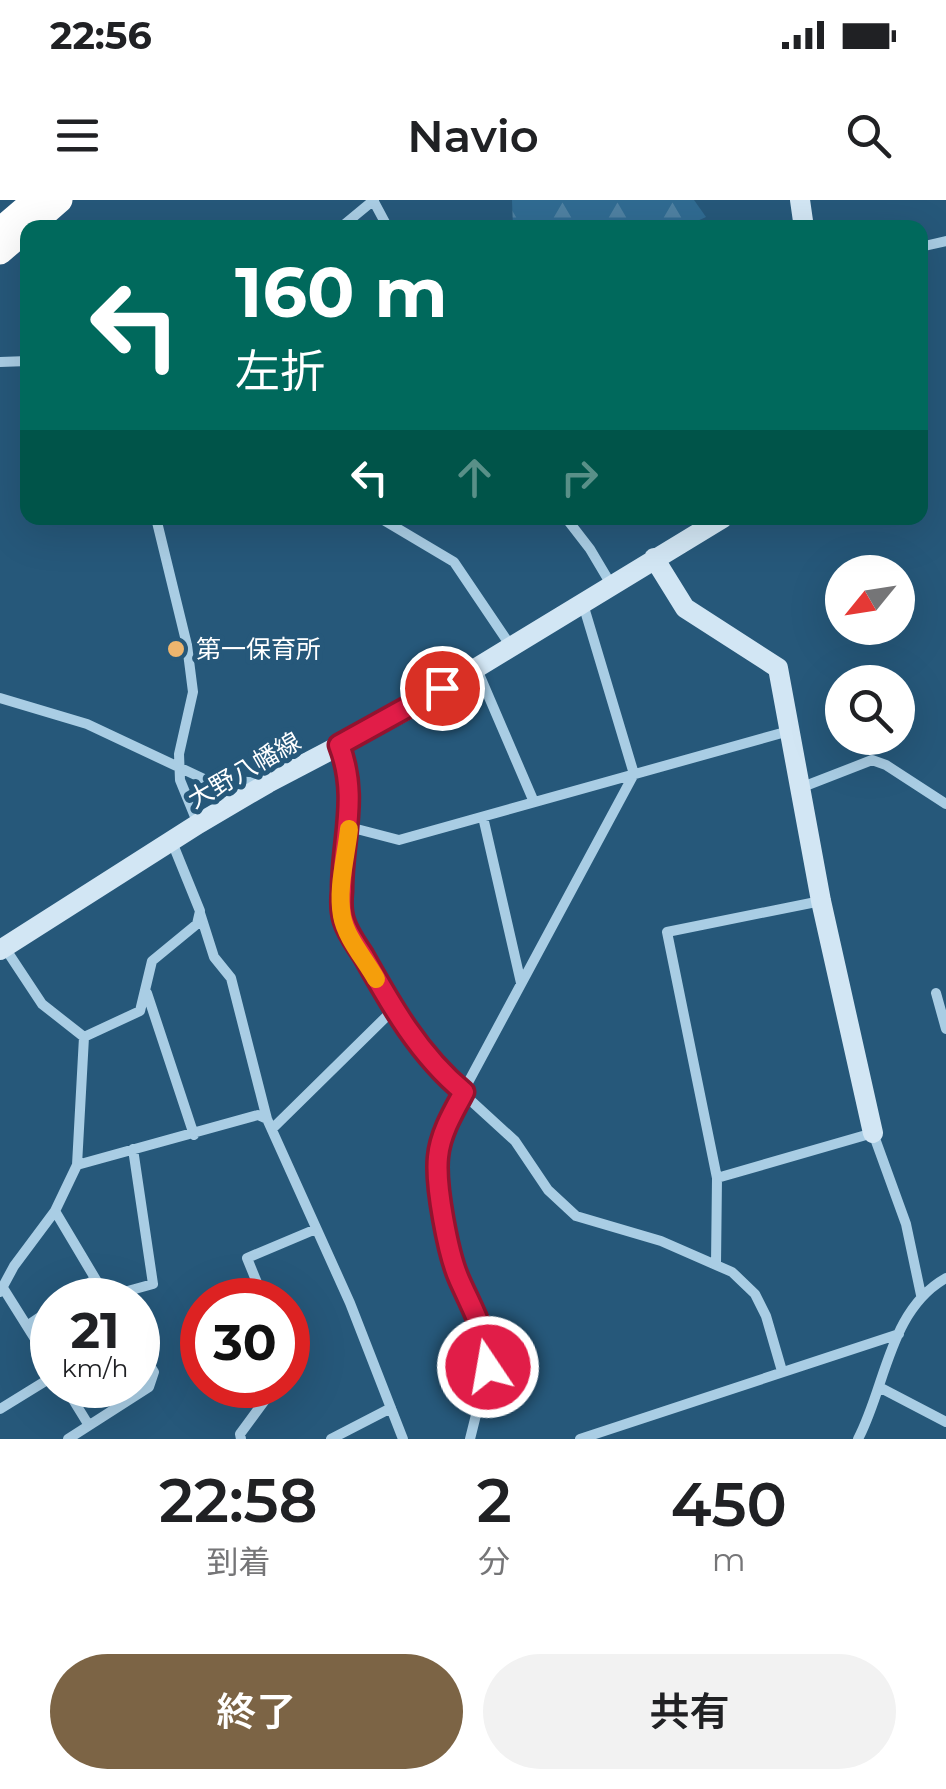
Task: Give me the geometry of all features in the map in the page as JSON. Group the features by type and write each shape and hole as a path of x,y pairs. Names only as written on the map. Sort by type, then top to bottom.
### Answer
{"highway":[{"path":"0,230 35,200"},
{"path":"37,220 60,200"},
{"path":"0,252 20,235"}],"main road":[{"name":"大野八幡線","path":"2,946 198,824 409,709 711,525"},
{"path":"654,558 684,608 778,668 821,901 874,1133"}],"street":[{"path":"350,220 373,201"},
{"path":"158,525 187,645 194,692 178,754 180,780 198,824"},
{"path":"392,525 454,562 510,645"},
{"path":"571,525 612,586"},
{"path":"470,1439 488,1367 488,1345 449,1250 438,1157 446,1126 634,774 584,604"},
{"path":"476,667 534,802"},
{"path":"0,698 87,724 204,779 268,783"},
{"path":"350,827 399,840 789,731"},
{"path":"339,745 349,770 350,827 342,917 393,1010 446,1077 514,1141 548,1190 576,1216 661,1241 732,1272 755,1294 766,1316 782,1371"},
{"path":"799,788 872,760 946,804"},
{"path":"482,817 522,984"},
{"path":"172,842 214,957 232,978 270,1124 350,1303 403,1439"},
{"path":"716,1264 716,1178 667,932 821,901"},
{"path":"84,1037 140,1011 152,960 197,924 200,911"},
{"path":"2,946 42,1004 84,1037"},
{"path":"147,992 194,1135"},
{"path":"936,993 946,1029"},
{"path":"270,1124 393,1010"},
{"path":"30,1331 2,1284 55,1211 77,1165 84,1037"},
{"path":"77,1165 258,1115 270,1124"},
{"path":"716,1178 874,1133 906,1224 921,1295"},
{"path":"132,1150 153,1278"},
{"path":"55,1211 94,1278"},
{"path":"255,1278 247,1258 316,1228"},
{"path":"858,1439 899,1334 921,1295 946,1278"},
{"path":"580,1439 899,1334"},
{"path":"879,1387 946,1422"},
{"path":"0,1410 30,1391"},
{"path":"78,1408 88,1424"},
{"path":"68,1439 115,1408"},
{"path":"241,1439 240,1434 259,1408"},
{"path":"332,1439 391,1408"}],"green space":[{"path":"512,200 694,200 706,217 699,220 513,220"}],"slow traffic":[{"path":"349,829 342,917 376,979"}],"place":[{"name":"第一保育所","path":"176,649"}],"route":[{"path":"442,688 339,745 349,770 350,827 342,917 393,1010 446,1077 464,1092 446,1126 438,1157 440,1195 449,1250 488,1345 488,1367"}]}
